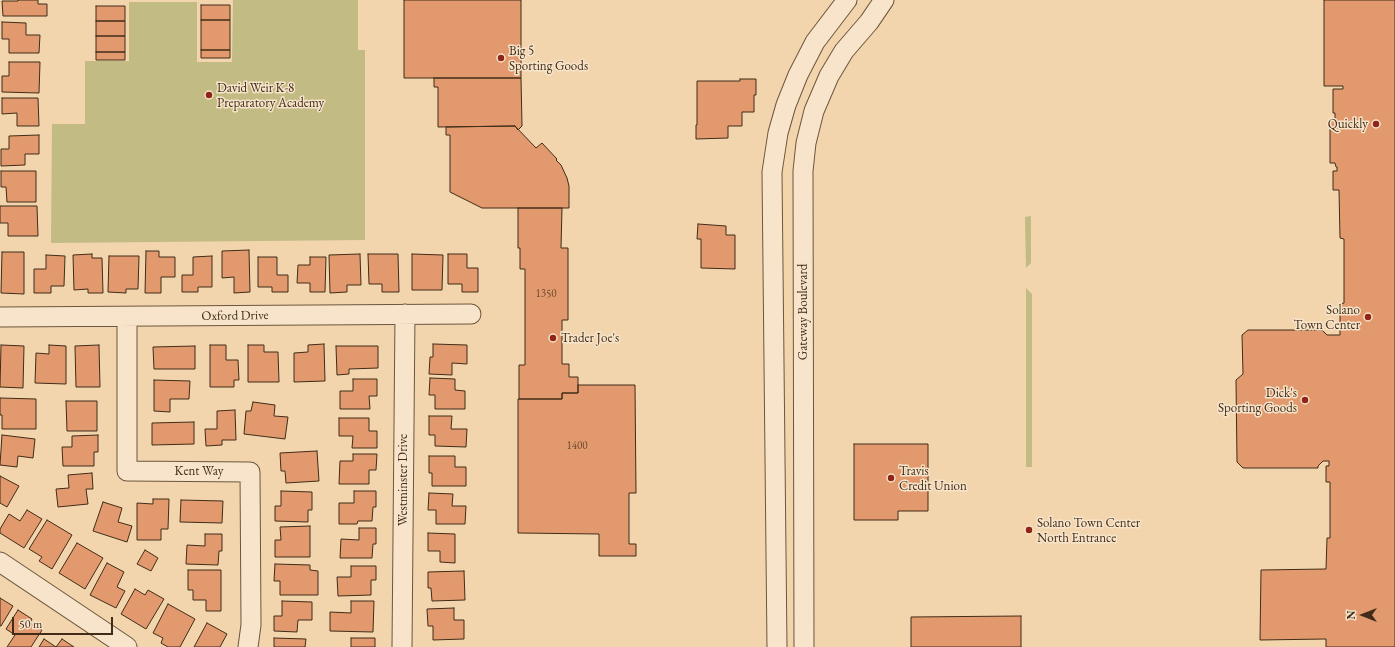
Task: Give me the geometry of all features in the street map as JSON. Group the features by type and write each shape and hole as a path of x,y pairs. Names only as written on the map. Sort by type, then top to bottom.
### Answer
{"street":[{"path":"777,647 772,172 778,133 786,105 798,75 815,42 847,0"},
{"name":"Gateway Boulevard","path":"804,647 802,171 806,143 814,111 829,76 844,52 869,22 884,0"},
{"name":"Westminster Drive","path":"402,647 405,314"},
{"name":"Oxford Drive","path":"0,318 471,314"},
{"name":"Kent Way","path":"127,317 127,471 250,472 251,625 248,647"},
{"path":"0,562 127,647"}],"shaded area":[{"name":"David Weir K-8 Preparatory Academy","path":"233,0 358,0 358,50 365,50 365,240 51,243 52,124 85,124 85,61 129,61 129,2 197,2 197,62 232,62"},
{"path":"1031,216 1031,263 1026,268 1025,217"},
{"path":"1026,288 1032,294 1032,467 1026,467"}],"building":[{"path":"38,0 38,4 47,4 47,16 3,16 2,1"},
{"path":"404,0 521,0 521,78 404,78"},
{"name":"Solano Town Center","path":"1324,0 1395,0 1395,647 1326,647 1326,639 1260,640 1261,570 1326,569 1327,538 1330,538 1330,482 1326,482 1326,466 1329,466 1329,461 1323,461 1318,468 1243,468 1237,462 1236,380 1243,374 1242,335 1248,330 1322,330 1327,335 1340,335 1340,304 1344,303 1344,239 1340,238 1339,190 1333,190 1333,171 1337,171 1337,167 1335,163 1330,163 1330,119 1335,119 1335,113 1333,113 1333,89 1343,89 1343,86 1324,86"},
{"path":"201,5 230,5 230,20 201,20"},
{"path":"96,6 125,6 125,21 96,21"},
{"path":"201,20 230,20 230,50 201,50"},
{"path":"96,21 125,21 125,36 96,36"},
{"path":"2,22 26,23 26,35 40,35 39,53 9,53 9,39 2,39"},
{"path":"96,36 125,36 125,52 96,52"},
{"path":"201,50 230,50 230,58 201,58"},
{"path":"96,52 125,52 125,60 96,60"},
{"path":"9,62 40,62 39,93 2,92 2,76 9,76"},
{"path":"434,78 521,78 522,126 518,130 515,126 438,127 438,87 434,87"},
{"path":"740,79 756,79 754,112 742,112 742,126 728,126 728,138 696,139 697,81 740,81"},
{"path":"2,98 38,98 39,126 17,126 17,113 2,114"},
{"path":"515,126 536,148 542,143 561,165 569,186 569,208 482,208 450,192 450,135 446,135 446,127"},
{"path":"39,135 39,154 25,154 25,165 1,166 1,149 9,149 9,136"},
{"path":"1,171 36,171 36,202 7,202 6,187 1,187"},
{"path":"0,206 37,206 38,236 8,236 8,223 0,223"},
{"path":"518,208 562,208 561,248 568,248 568,320 562,320 562,364 569,364 569,377 578,377 578,393 562,393 562,399 519,399 519,365 525,365 525,269 520,269 520,248 518,248"},
{"path":"698,224 726,226 726,235 735,235 735,269 701,268 701,239 697,239"},
{"path":"249,250 250,292 234,293 234,277 222,278 222,251"},
{"path":"146,251 159,251 159,257 175,257 175,277 161,277 161,293 145,293"},
{"path":"2,252 24,252 24,294 1,293"},
{"path":"92,254 92,258 102,258 103,293 88,293 88,289 74,290 73,255"},
{"path":"360,254 361,285 347,285 347,292 330,293 329,255"},
{"path":"368,254 398,254 399,292 382,292 382,284 369,284"},
{"path":"412,254 443,255 442,290 412,290"},
{"path":"448,254 467,254 467,268 478,268 478,292 462,292 462,284 448,284"},
{"path":"46,255 65,256 64,286 51,286 51,293 34,293 34,269 46,269"},
{"path":"109,256 139,256 138,289 126,289 126,293 108,292"},
{"path":"212,256 212,287 198,287 198,292 182,292 182,275 193,275 193,257"},
{"path":"258,257 277,257 277,275 288,275 288,292 272,292 272,287 258,287"},
{"path":"310,257 326,257 325,292 310,292 310,283 297,283 298,265 310,265"},
{"path":"324,344 325,381 294,382 294,353 308,352 308,345"},
{"path":"433,344 467,345 467,364 452,363 452,375 429,374 430,357 433,357"},
{"path":"1,345 24,346 23,388 0,387"},
{"path":"49,345 66,346 66,384 35,383 36,353 49,354"},
{"path":"99,345 100,387 76,387 75,346"},
{"path":"210,345 226,345 226,360 238,360 239,380 234,380 234,387 210,387"},
{"path":"248,345 264,345 264,352 278,352 279,382 248,382"},
{"path":"195,346 195,369 154,369 153,347"},
{"path":"336,346 378,346 378,368 349,369 349,374 337,375"},
{"path":"430,378 455,379 455,390 465,391 465,409 435,409 435,395 429,395"},
{"path":"353,379 377,379 377,396 369,396 370,409 340,409 340,391 353,391"},
{"path":"154,380 190,381 189,399 170,399 170,412 154,411"},
{"path":"578,385 635,385 636,493 629,493 629,544 636,544 636,556 599,556 599,534 518,533 518,399 562,399 562,393 578,393"},
{"path":"0,398 36,399 36,429 2,429"},
{"path":"66,401 97,401 97,431 67,431"},
{"path":"253,402 275,405 274,416 288,417 285,439 244,434 246,411 251,411"},
{"path":"235,410 236,440 222,440 222,445 206,446 205,429 217,429 217,411"},
{"path":"429,416 452,416 451,429 467,429 466,447 435,446 435,435 429,435"},
{"path":"339,418 369,418 369,431 377,431 377,448 352,448 353,436 339,436"},
{"path":"194,422 194,444 152,445 152,423"},
{"path":"2,435 35,439 33,458 18,456 17,467 0,465"},
{"path":"98,435 98,452 94,452 94,466 63,466 62,447 72,447 72,436"},
{"name":"Travis Credit Union","path":"854,444 928,444 928,511 898,511 898,520 854,520"},
{"path":"317,451 319,481 286,483 285,471 281,471 280,453"},
{"path":"353,454 377,454 376,470 369,470 369,484 339,484 340,461 353,461"},
{"path":"429,456 455,456 455,467 466,467 466,486 432,486 432,473 429,473"},
{"path":"92,473 93,489 86,489 88,504 58,507 56,489 69,488 68,475"},
{"path":"0,476 19,486 7,507 0,503"},
{"path":"281,491 312,492 312,510 308,510 308,522 275,521 275,506 281,506"},
{"path":"354,491 376,491 376,507 373,507 372,521 358,521 357,524 339,524 339,503 354,503"},
{"path":"429,493 453,494 452,506 466,506 465,524 436,524 436,510 428,510"},
{"path":"153,499 169,499 168,529 161,529 161,540 137,540 137,503 153,504"},
{"path":"181,500 223,501 222,523 180,522"},
{"path":"103,502 122,508 118,522 132,526 127,542 93,531"},
{"path":"27,510 42,519 24,548 0,533 0,529 9,514 20,521"},
{"path":"47,520 72,535 52,569 39,561 42,557 29,549"},
{"path":"310,526 310,557 275,557 275,540 281,540 280,527"},
{"path":"359,528 376,528 376,544 373,544 372,558 340,558 341,539 359,540"},
{"path":"428,533 455,534 455,563 440,562 440,551 428,551"},
{"path":"205,534 222,534 222,551 219,551 218,565 186,564 187,545 205,546"},
{"path":"77,543 103,558 85,589 59,573"},
{"path":"145,550 158,558 151,571 137,564"},
{"path":"107,563 124,572 117,587 125,591 116,608 90,595"},
{"path":"275,564 310,565 310,570 318,571 318,595 280,595 280,581 274,581"},
{"path":"351,566 376,566 376,580 371,580 371,595 338,596 337,577 351,577"},
{"path":"188,570 221,570 221,611 206,611 206,600 193,600 193,590 188,590"},
{"path":"464,571 465,600 432,601 431,588 428,588 428,572"},
{"path":"135,589 145,595 148,590 164,599 146,629 121,614"},
{"path":"0,598 13,606 1,626 0,626"},
{"path":"282,601 312,602 312,620 298,620 297,632 274,631 274,616 282,616"},
{"path":"351,601 374,601 373,632 330,631 330,612 351,613"},
{"path":"168,604 195,619 180,647 168,647 161,643 163,638 153,633"},
{"path":"454,608 454,620 464,620 464,639 433,640 433,626 428,626 427,609"},
{"path":"18,610 32,619 30,623 42,630 31,647 7,647 15,635 6,629"},
{"path":"1021,616 1021,647 911,647 911,617"},
{"path":"207,623 227,634 220,647 194,647"},
{"path":"274,638 306,639 305,647 274,647"},
{"path":"351,638 375,638 375,647 351,647"},
{"path":"44,639 56,647 39,647"},
{"path":"62,639 74,647 56,647"}],"place":[{"name":"Big 5 Sporting Goods","path":"501,58"},
{"name":"David Weir K-8 Preparatory Academy","path":"209,95"},
{"name":"Quickly","path":"1376,124"},
{"name":"Solano Town Center","path":"1368,317"},
{"name":"Trader Joe's","path":"553,338"},
{"name":"Dick's Sporting Goods","path":"1305,400"},
{"name":"Travis Credit Union","path":"891,478"},
{"name":"Solano Town Center North Entrance","path":"1029,530"}]}
